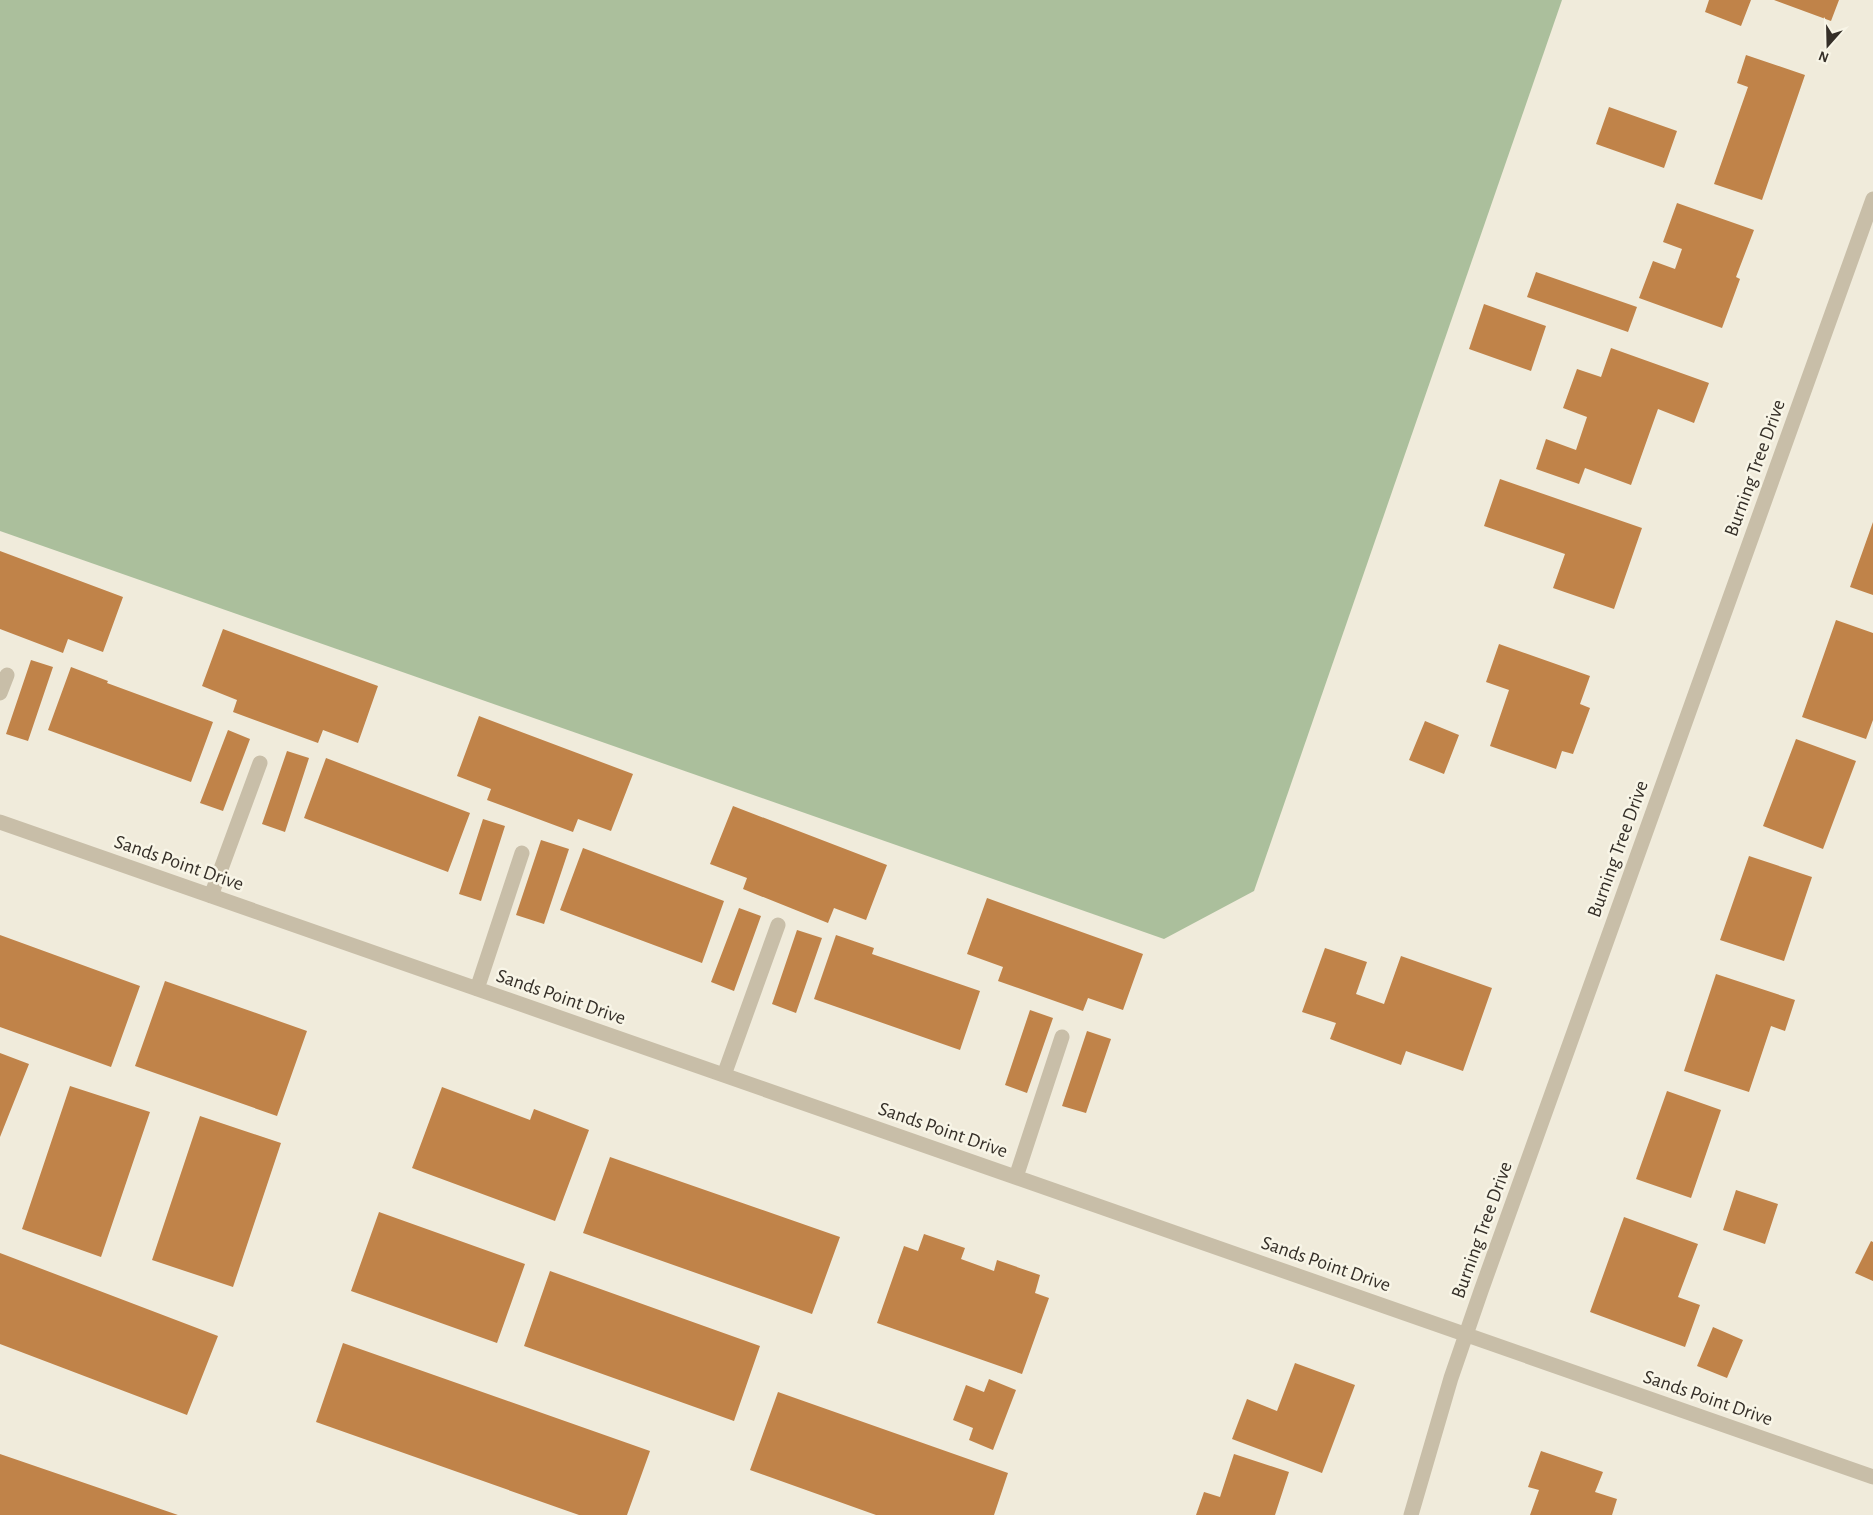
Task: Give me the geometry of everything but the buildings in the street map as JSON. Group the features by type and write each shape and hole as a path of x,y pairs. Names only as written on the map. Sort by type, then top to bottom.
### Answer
{"street":[{"name":"Burning Tree Drive","path":"1411,1515 1450,1378 1873,199"},
{"path":"0,693 7,675"},
{"path":"210,896 260,763"},
{"name":"Sands Point Drive","path":"0,822 1873,1477"},
{"path":"477,989 522,852"},
{"path":"724,1075 778,925"},
{"path":"1016,1177 1062,1037"}],"green space":[{"path":"0,0 1562,0 1254,891 1164,939 0,531"}]}
